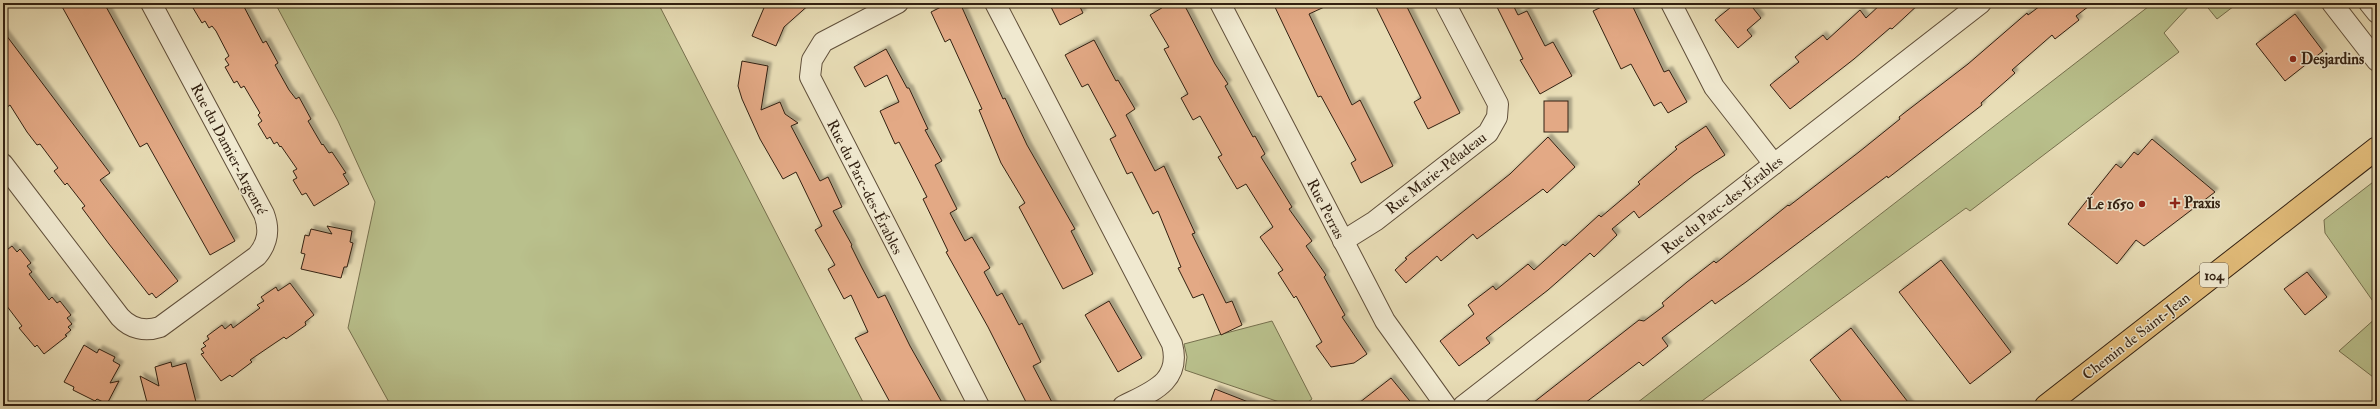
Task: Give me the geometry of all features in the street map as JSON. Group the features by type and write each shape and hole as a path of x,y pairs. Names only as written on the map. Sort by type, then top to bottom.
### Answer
{"main road":[{"name":"Chemin de Saint-Jean","path":"2046,406 2377,148"}],"street":[{"name":"Rue du Damier-Argenté","path":"3,164 10,187 126,324 142,329 160,326 257,256 263,249 268,231 264,214 151,3"},
{"name":"Rue du Parc-des-Érables","path":"898,3 823,42 812,60 810,77 979,406"},
{"path":"995,3 1172,344 1174,361 1168,379 1155,390 1124,406"},
{"name":"Rue Perras","path":"1220,3 1343,241 1391,330 1446,406"},
{"name":"Rue Marie-Péladeau","path":"1343,241 1375,221 1488,133 1495,124 1498,104 1445,3"},
{"path":"1671,3 1714,87 1774,164"},
{"name":"Rue du Parc-des-Érables","path":"1463,406 1981,3"},
{"path":"2332,3 2377,61"},
{"path":"2369,3 2377,13"}],"green space":[{"path":"275,3 658,3 865,406 391,406 348,328 375,202 338,121"},
{"path":"2153,3 2191,4 2164,33 2179,52 1970,211 1966,208 1695,406 1633,406"},
{"path":"2204,3 2238,3 2217,19"},
{"path":"2377,179 2377,307 2325,233 2324,220"},
{"path":"2377,317 2377,380 2339,351"},
{"path":"1272,321 1312,399 1303,406 1291,406 1185,370 1187,357 1184,344"}],"building":[{"path":"60,3 104,3 235,241 210,255 147,143 140,147"},
{"path":"202,3 242,3 263,43 266,41 278,63 275,65 289,90 296,99 299,97 311,119 308,121 322,145 323,144 329,153 332,152 346,173 343,174 349,184 314,206 306,193 302,195 293,180 297,178 293,171 297,169 277,142 274,144 270,137 267,139 258,124 262,121 258,115 260,113 244,86 241,88 237,81 234,83 225,67 229,65 225,59 229,56 216,31 212,26 209,28 205,21 202,23 193,8"},
{"path":"766,3 811,3 784,27 776,46 752,36"},
{"path":"949,3 960,3 1003,99 1005,98 1027,145 1075,229 1071,231 1093,274 1063,289 1019,207 1025,203 1001,163 979,110 982,109 950,39 945,42 931,12"},
{"path":"1049,3 1078,3 1083,13 1060,25"},
{"path":"1170,3 1183,3 1215,64 1228,84 1225,86 1253,137 1255,136 1265,154 1261,157 1292,207 1289,209 1312,241 1306,246 1326,275 1324,277 1345,315 1342,317 1367,354 1354,363 1331,367 1316,346 1322,342 1296,296 1294,298 1278,273 1283,270 1260,237 1273,227 1246,184 1237,189 1218,157 1222,155 1200,116 1193,120 1181,98 1188,94 1164,49 1169,47 1150,15"},
{"path":"1273,3 1333,3 1309,14 1352,105 1360,100 1393,166 1361,183 1351,163 1356,160 1321,96 1318,97"},
{"path":"1374,3 1405,3 1460,113 1428,129 1414,102 1421,98"},
{"path":"1495,3 1512,3 1518,15 1527,11 1545,46 1553,42 1572,76 1540,94 1520,60 1523,59"},
{"path":"1610,3 1631,3 1664,72 1669,70 1687,102 1668,113 1661,102 1654,106 1631,64 1621,69 1593,11"},
{"path":"1736,3 1749,3 1761,18 1747,30 1752,36 1738,48 1715,20"},
{"path":"1882,3 1920,3 1892,29 1890,28 1854,59 1790,109 1770,85 1799,62 1795,57 1823,35 1827,40 1860,10 1866,18"},
{"path":"2044,3 2093,3 2076,16 2079,20 2055,39 2052,35 2012,70 2015,73 1981,103 1982,105 1888,178 1887,176 1746,282 1715,304 1712,300 1662,338 1668,346 1643,366 1639,362 1581,406 1529,406 1639,320 1644,321 1664,306 1662,303 1687,282 1714,261 1716,263 1788,205 1789,206 1859,152 1900,119 1899,117 1968,64 2027,13 2028,15"},
{"path":"2295,14 2323,51 2285,81 2256,44"},
{"path":"3,31 110,173 100,180 178,281 156,298 152,293 149,295 109,244 82,208 85,206 67,183 65,185 54,171 58,168 40,144 37,145 27,132 10,105 3,110"},
{"path":"1094,40 1116,81 1118,80 1135,109 1126,115 1155,171 1164,166 1195,233 1192,234 1226,303 1232,301 1242,325 1221,335 1203,294 1193,298 1178,268 1181,267 1158,211 1153,214 1132,172 1127,174 1110,139 1116,136 1088,84 1082,87 1065,55"},
{"path":"886,49 907,88 909,88 928,129 925,130 942,161 935,165 957,209 950,213 965,241 972,237 990,268 984,272 997,296 1002,293 1019,325 1022,323 1041,362 1033,366 1054,406 1028,406 988,327 946,252 948,251 923,199 927,197 899,142 895,144 880,111 899,102 887,75 865,87 854,67"},
{"path":"742,61 768,66 761,110 780,102 785,114 798,123 791,126 820,181 828,177 842,207 833,211 852,245 851,246 862,268 878,298 885,295 910,346 944,406 892,406 855,338 868,332 851,295 844,299 828,269 835,265 815,230 822,226 796,172 783,179 760,139 742,99 738,86"},
{"path":"1544,101 1568,101 1568,132 1544,132"},
{"path":"1706,126 1725,155 1694,175 1639,218 1634,211 1612,229 1617,235 1594,257 1590,253 1548,290 1486,338 1490,343 1459,366 1440,341 1474,314 1468,305 1493,286 1496,290 1528,264 1534,270 1563,244 1565,246 1599,215 1601,217 1640,184 1638,182 1677,149 1675,147"},
{"path":"1548,137 1575,167 1547,193 1543,189 1477,239 1473,234 1441,261 1437,256 1406,283 1395,270 1407,259 1405,258 1510,174"},
{"name":"Le 1650","path":"2152,139 2215,192 2144,246 2136,240 2117,264 2068,224 2116,164 2121,168 2134,152 2138,155"},
{"path":"327,226 352,231 350,242 353,243 347,267 344,267 341,278 301,269 305,254 301,253 305,235 309,236 311,229 332,234"},
{"path":"12,246 17,252 20,249 31,263 27,266 32,272 29,274 49,300 52,297 57,303 60,301 71,315 67,318 72,324 68,327 71,330 65,335 67,336 44,354 37,345 35,347 19,328 22,326 3,301 3,253"},
{"path":"1941,260 2011,352 1970,384 1899,292"},
{"path":"2307,272 2327,297 2305,315 2284,289"},
{"path":"290,283 314,315 305,322 306,325 286,339 284,337 250,360 252,362 232,377 230,375 221,381 201,354 204,353 201,349 206,346 203,343 209,339 207,336 222,325 225,329 231,324 233,328 260,308 257,305 264,301 261,297 276,287 278,291"},
{"path":"1109,301 1142,358 1118,372 1085,315"},
{"path":"1851,328 1911,406 1845,406 1810,360"},
{"path":"84,345 97,353 99,349 115,357 113,361 120,365 110,383 119,381 107,404 97,399 95,401 73,390 74,387 64,382"},
{"path":"171,362 172,367 186,363 196,402 183,406 148,406 140,376 159,386 155,367"},
{"path":"1391,378 1414,406 1355,406"},
{"path":"1215,389 1256,405 1209,406"}],"place":[{"name":"Desjardins","path":"2293,59"},
{"name":"Praxis","path":"2175,203"},
{"name":"Le 1650","path":"2142,204"}]}
